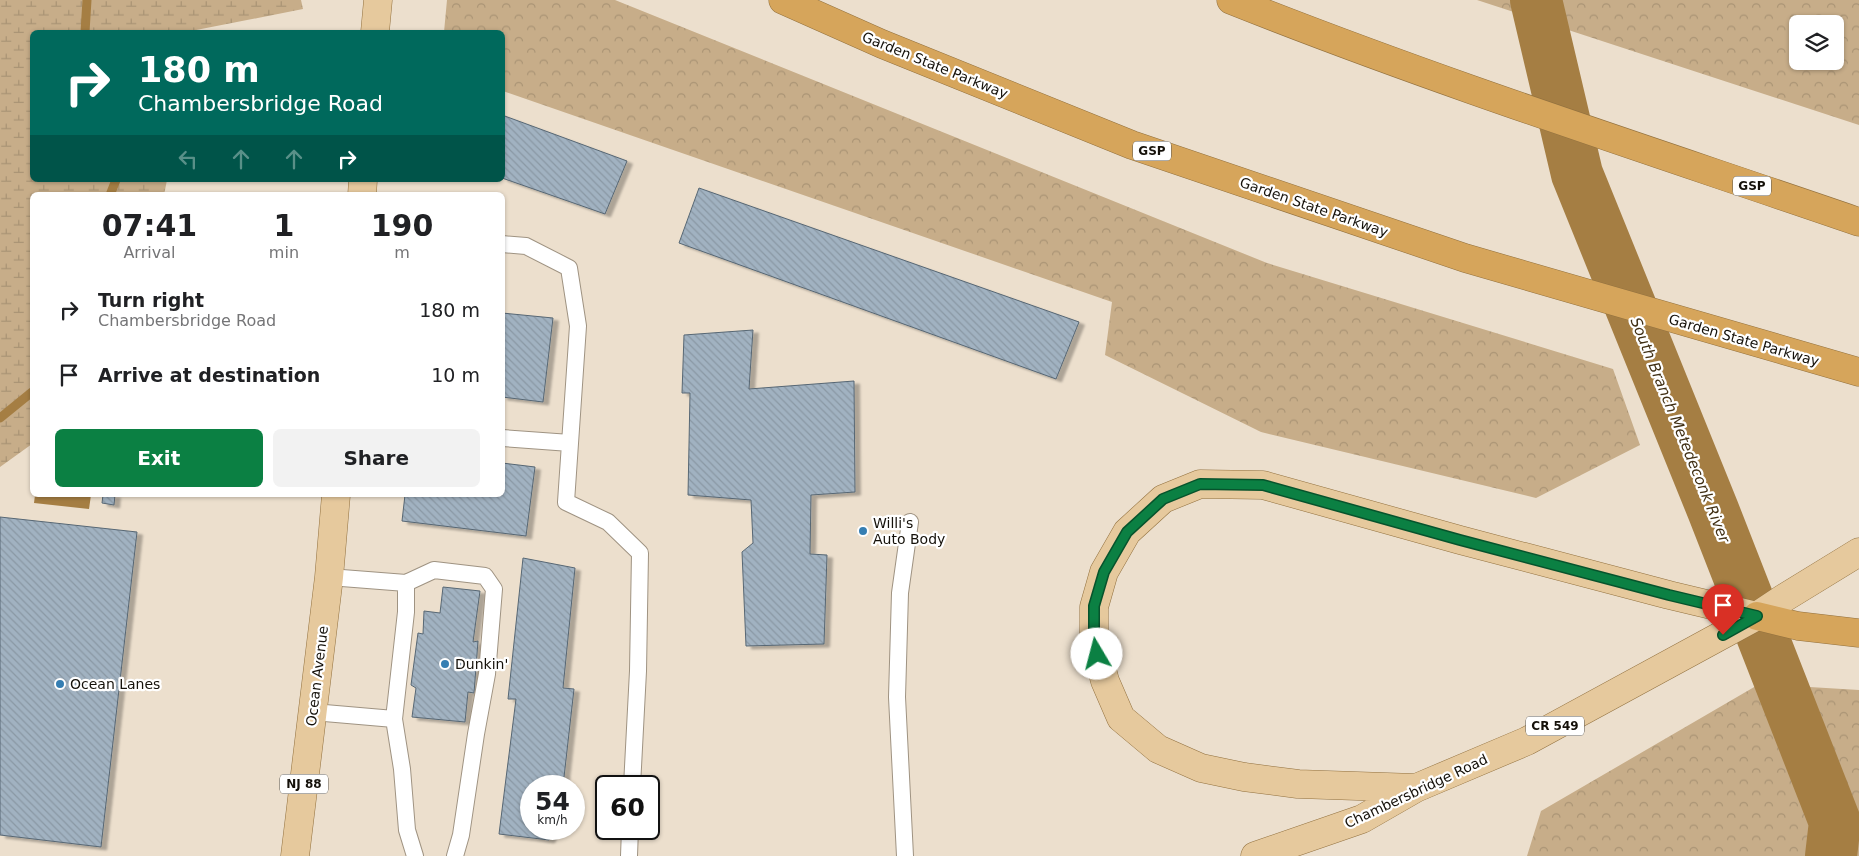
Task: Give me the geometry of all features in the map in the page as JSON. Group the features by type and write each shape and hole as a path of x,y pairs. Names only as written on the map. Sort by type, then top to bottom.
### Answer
{"highway":[{"name":"Garden State Parkway","path":"783,0 882,44 1132,145 1465,258 1859,372"},
{"name":"GSP","path":"1230,0 1308,31 1449,82 1859,222"},
{"path":"1757,616 1798,626 1859,633"}],"main road":[{"path":"375,30 378,0"},
{"path":"1416,788 1298,784 1244,777 1201,768 1158,749 1121,718 1105,681 1094,640 1094,606 1104,572 1127,532 1163,499 1200,484 1263,485 1460,540 1757,616"},
{"name":"Ocean Avenue","path":"294,856 329,576 336,497"},
{"name":"Chambersbridge Road","path":"1255,856 1362,819 1416,788 1527,741 1757,616 1859,552"}],"lane":[{"path":"505,244 526,246 570,268 578,326 566,502 608,522 640,553 638,671 633,775"},
{"path":"505,438 570,443"},
{"path":"906,856 896,697 900,592 910,522"},
{"path":"329,576 406,583 434,570 485,576 494,588 487,674 461,835 455,856"},
{"path":"406,583 406,612 394,719 402,768 407,830 414,856"},
{"path":"312,712 394,719"},
{"path":"629,856 630,840"}],"green space":[{"path":"0,0 301,0 303,9 196,30 30,30 30,182 167,182 165,192 30,192 30,445 0,467"},
{"path":"447,0 615,0 1267,263 1613,369 1640,445 1536,498 1261,432 1105,355 1112,302 505,92 505,30 444,30"},
{"path":"1477,0 1859,0 1859,125"},
{"path":"1787,668 1793,686 1859,690 1859,856 1527,856 1541,811"}],"shaded area":[{"path":"35,497 91,497 89,509 34,503"}],"building":[{"path":"505,116 627,161 605,214 505,179"},
{"path":"699,188 1079,322 1056,379 679,243"},
{"path":"505,313 553,318 543,402 505,397"},
{"path":"753,330 749,389 854,381 855,492 811,495 810,554 827,555 824,644 746,646 742,552 753,543 751,500 688,495 690,393 682,393 684,335"},
{"path":"505,463 535,467 526,536 402,521 405,497 505,497"},
{"path":"103,497 115,497 114,505 102,503"},
{"name":"Ocean Lanes","path":"0,517 137,532 101,847 0,835"},
{"path":"523,558 575,568 563,688 574,689 564,775 520,775 520,837 499,834 516,699 508,699"},
{"name":"Dunkin'","path":"443,587 480,591 473,642 478,641 474,693 468,692 465,722 412,717 416,688 411,685 418,633 423,634 424,611 440,613"}],"waterway":[{"path":"85,30 87,0"},
{"name":"South Branch Metedeconk River","path":"1536,0 1577,174 1713,510 1835,822 1831,856"},
{"path":"111,192 115,182"},
{"path":"0,418 30,394"}],"place":[{"name":"Willi's Auto Body","path":"863,531"},
{"name":"Dunkin'","path":"445,664"},
{"name":"Ocean Lanes","path":"60,684"}],"route":[{"path":"1097,654 1094,640 1094,606 1104,572 1127,532 1163,499 1200,484 1263,485 1460,540 1757,616 1723,635"}]}
